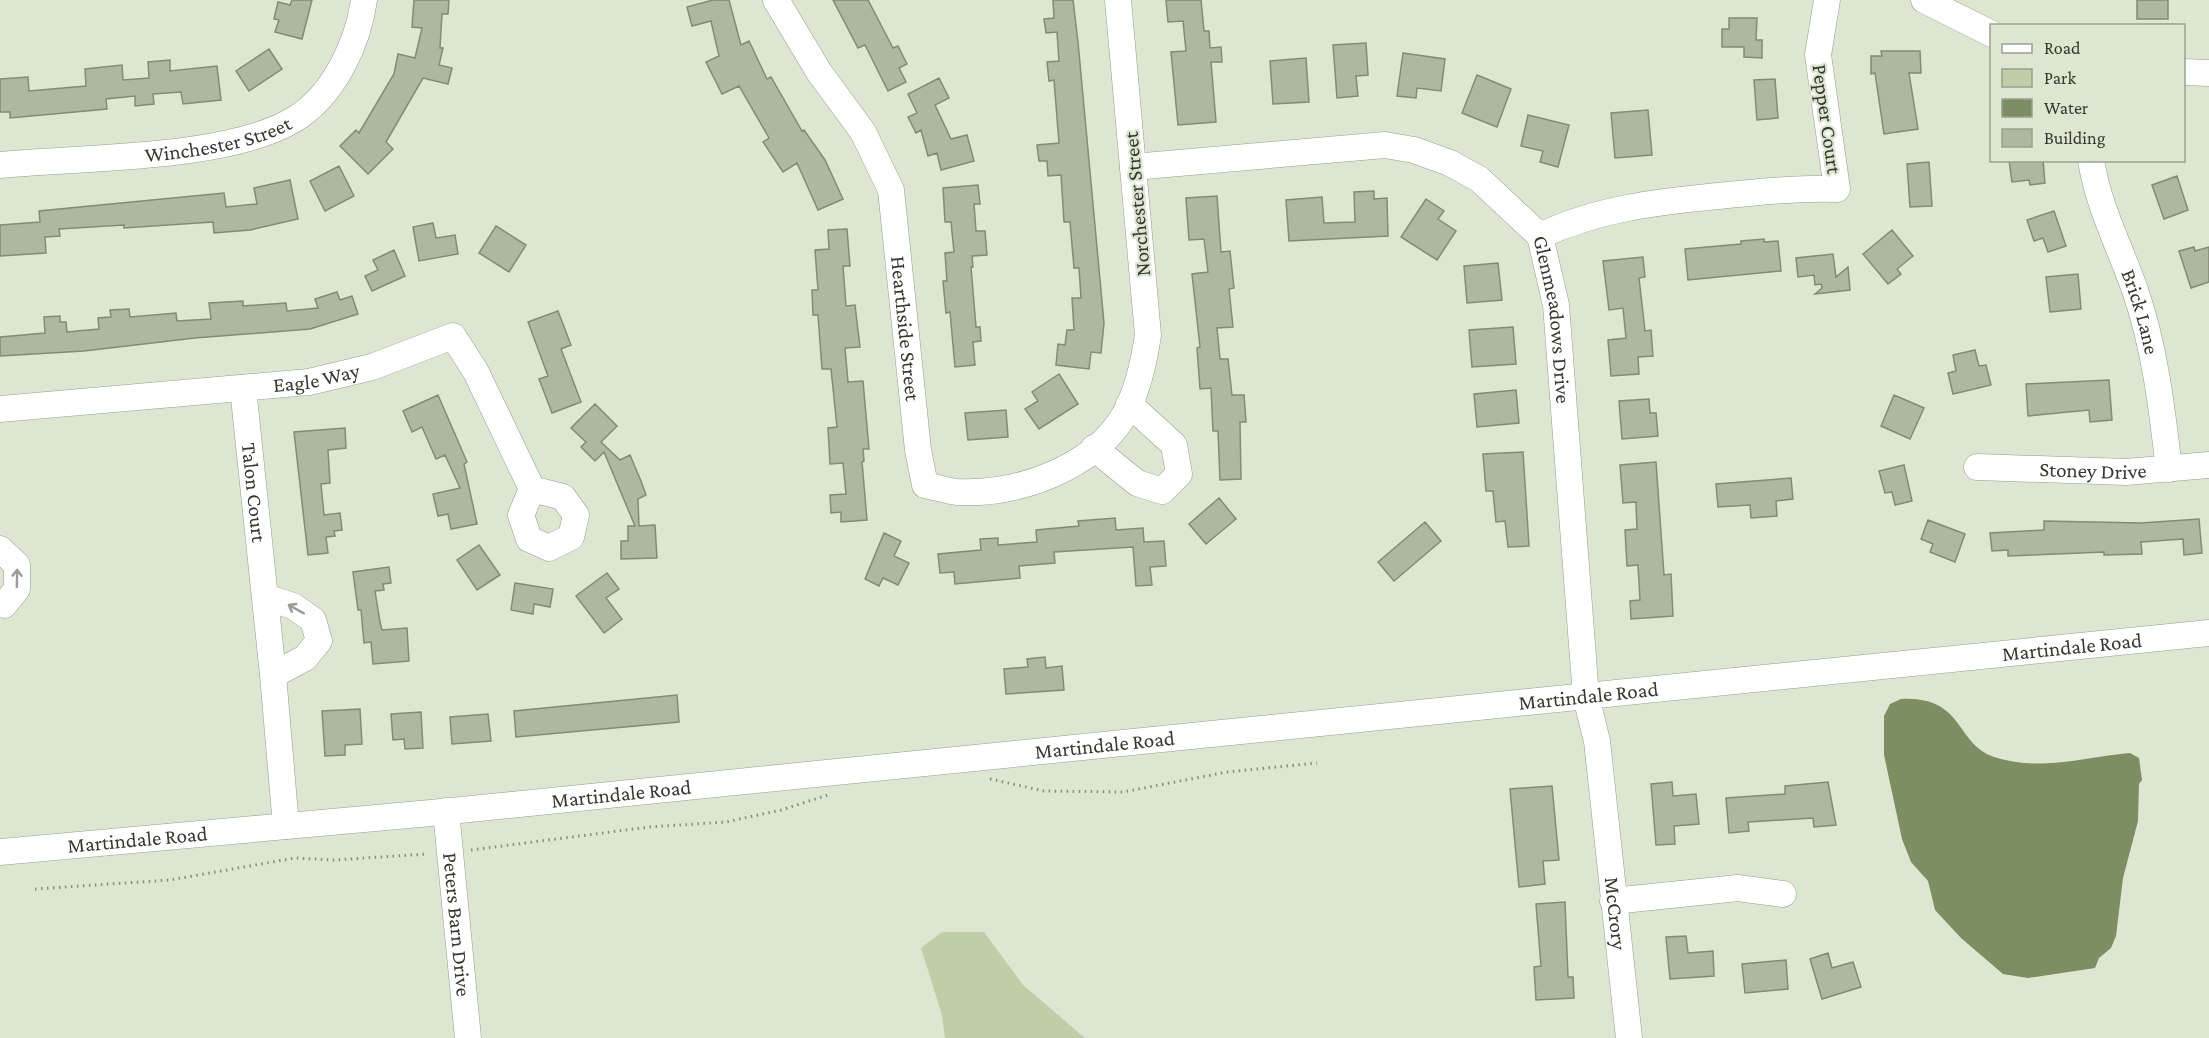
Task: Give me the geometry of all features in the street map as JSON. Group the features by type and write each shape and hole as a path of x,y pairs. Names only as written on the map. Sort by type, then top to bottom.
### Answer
{"street":[{"name":"Winchester Street","path":"0,165 212,146 262,135 296,118 320,96 336,75 356,34 364,0"},
{"name":"Hearthside Street","path":"776,0 819,72 863,132 891,190 918,450 926,485 954,492 983,492 1014,487 1061,471 1102,440"},
{"name":"Norchester Street","path":"1102,440 1125,415 1143,368 1148,335 1118,0"},
{"name":"Pepper Court","path":"1540,236 1595,214 1679,200 1798,188 1837,189 1818,55 1827,0"},
{"path":"1937,3 1990,33"},
{"path":"2185,72 2209,73"},
{"name":"Glenmeadows Drive","path":"1133,167 1385,145 1414,150 1450,163 1479,178 1540,236 1556,304 1586,697 1597,741 1601,790"},
{"name":"Brick Lane","path":"2092,162 2104,211 2135,290 2147,331 2161,396 2169,469"},
{"name":"Eagle Way","path":"0,409 309,382 372,368 453,336 476,372 532,489"},
{"name":"Talon Court","path":"243,388 273,675 286,826"},
{"path":"1102,440 1137,483 1162,491 1179,474 1174,445 1129,404"},
{"name":"Stoney Drive","path":"1977,467 2088,472 2209,465"},
{"path":"0,549 17,566 17,589 4,605 0,604"},
{"path":"265,597 292,606 313,620 319,641 304,658 273,675"},
{"name":"Martindale Road","path":"0,852 446,811 2209,633"},
{"name":"McCrory","path":"1601,790 1629,1038"},
{"name":"Peters Barn Drive","path":"446,811 468,1038"},
{"path":"1612,901 1738,888 1783,894"}],"path":[{"path":"979,780 991,778 1044,791 1123,792 1227,772 1317,763"},
{"path":"35,889 170,880 295,858 333,860 449,852 649,827 726,822 781,810 832,794"}],"green space":[{"path":"942,932 984,932 1023,985 1085,1038 945,1038 942,1015 921,948"}],"water":[{"path":"1901,699 1922,700 1937,705 1957,722 1981,751 1994,757 2028,763 2062,762 2130,753 2139,758 2142,780 2139,784 2138,821 2123,878 2116,936 2111,948 2099,958 2095,968 2028,978 2003,974 1961,938 1935,910 1928,881 1911,862 1902,839 1884,755 1884,716 1890,704"}],"building":[{"path":"292,0 312,0 302,39 275,32 279,20 274,19 278,2 290,5"},
{"path":"414,0 449,0 448,14 442,14 440,48 443,48 439,65 452,68 448,84 423,78 386,142 393,149 368,174 340,146 356,130 359,133 394,74 398,54 415,58 422,28 412,27"},
{"path":"713,0 729,0 741,45 749,41 767,79 771,77 802,131 804,130 825,160 843,199 818,210 797,163 783,172 763,142 769,138 739,86 722,94 706,62 719,56 711,21 692,26 687,7"},
{"path":"833,0 868,0 893,48 898,46 907,64 899,68 906,82 888,91 865,45 858,48"},
{"path":"1053,0 1073,0 1078,42 1104,323 1101,353 1091,352 1089,369 1056,365 1058,344 1065,345 1067,330 1074,330 1072,298 1081,298 1079,268 1074,268 1070,222 1064,222 1061,175 1048,176 1047,161 1039,161 1037,145 1059,143 1054,80 1049,81 1047,62 1059,61 1057,32 1046,33 1044,19 1054,18"},
{"path":"1166,0 1201,0 1204,31 1209,31 1210,48 1221,47 1222,62 1211,62 1216,122 1178,125 1171,52 1186,51 1183,21 1168,22"},
{"path":"2137,0 2168,0 2168,19 2137,19"},
{"path":"1729,18 1757,18 1756,40 1762,40 1762,58 1744,57 1744,47 1722,47 1722,29 1729,29"},
{"path":"1366,43 1368,75 1356,76 1358,96 1337,98 1333,45"},
{"path":"269,49 282,69 249,91 236,71"},
{"path":"1881,51 1920,51 1921,73 1909,73 1918,129 1884,134 1875,73 1871,74 1871,56 1882,56"},
{"path":"1403,53 1445,59 1441,91 1417,88 1416,98 1397,96"},
{"path":"1306,58 1309,102 1273,104 1270,61"},
{"path":"170,60 170,71 217,66 221,100 183,104 181,92 153,94 154,104 135,106 135,96 106,99 107,109 10,118 10,112 0,112 0,79 28,77 29,91 86,86 85,69 122,65 123,80 149,78 148,62"},
{"path":"1477,75 1511,89 1497,127 1462,113"},
{"path":"939,78 949,98 935,105 951,139 967,135 974,161 941,170 937,153 928,156 921,130 916,133 908,117 917,113 908,94"},
{"path":"1775,79 1778,118 1757,120 1754,80"},
{"path":"1648,110 1652,155 1615,158 1611,113"},
{"path":"1528,115 1569,125 1558,167 1540,162 1543,151 1521,146"},
{"path":"1929,162 1932,206 1910,207 1907,164"},
{"path":"2009,162 2043,162 2045,183 2030,185 2029,180 2012,182"},
{"path":"339,166 354,196 325,211 310,181"},
{"path":"2177,176 2188,210 2164,219 2152,185"},
{"path":"290,180 298,219 250,230 214,233 213,222 124,228 124,225 59,229 60,236 45,237 46,253 0,256 0,225 40,222 39,211 224,193 226,207 257,204 254,188"},
{"path":"978,185 980,204 974,204 976,231 985,231 987,255 972,256 973,267 971,267 976,327 980,327 981,341 973,342 975,365 955,367 950,312 946,313 943,281 947,281 945,253 954,252 951,222 945,222 943,188"},
{"path":"1374,191 1374,199 1387,198 1388,236 1289,241 1286,200 1322,197 1324,223 1355,222 1354,192"},
{"path":"1217,196 1221,252 1230,251 1234,288 1229,289 1233,327 1217,328 1220,359 1228,359 1232,395 1244,395 1246,422 1240,422 1241,479 1220,480 1218,431 1213,431 1211,388 1200,389 1197,348 1200,347 1192,274 1208,272 1204,239 1189,240 1186,198"},
{"path":"1426,199 1444,211 1438,219 1456,231 1437,260 1401,237"},
{"path":"2054,211 2066,246 2048,252 2043,238 2034,241 2027,220"},
{"path":"433,223 436,238 455,235 458,254 419,261 413,227"},
{"path":"496,226 526,245 509,272 479,253"},
{"path":"847,229 850,266 843,266 846,306 855,305 860,347 845,348 848,382 863,381 869,449 863,449 864,461 862,462 867,520 841,522 841,512 831,513 830,495 846,494 843,463 830,464 828,428 837,427 831,369 822,369 818,315 813,315 812,290 818,290 815,250 829,249 828,230"},
{"path":"1892,230 1913,256 1897,269 1901,274 1888,284 1863,254"},
{"path":"1764,239 1764,242 1778,241 1781,271 1688,280 1685,249 1741,244 1741,241"},
{"path":"2194,247 2195,251 2209,247 2209,282 2191,288 2179,251"},
{"path":"394,250 405,276 372,291 365,276 378,270 373,260"},
{"path":"1833,254 1836,277 1848,267 1850,290 1815,294 1822,288 1821,284 1815,285 1814,275 1798,277 1796,258"},
{"path":"1643,257 1645,277 1639,278 1645,331 1651,330 1653,356 1638,357 1639,374 1611,376 1608,340 1626,338 1623,308 1609,310 1603,261"},
{"path":"1498,263 1502,300 1467,303 1464,266"},
{"path":"2078,274 2081,309 2050,312 2046,277"},
{"path":"337,292 340,300 352,296 358,314 310,329 195,338 84,351 0,356 0,337 45,333 44,317 60,316 60,322 66,322 67,332 99,329 98,318 111,317 110,310 129,309 130,317 176,313 177,321 211,319 209,303 243,301 243,306 286,303 287,311 318,308 315,299"},
{"path":"558,311 571,345 561,349 581,402 552,413 539,379 548,376 528,322"},
{"path":"1513,327 1516,364 1472,367 1469,330"},
{"path":"1975,350 1979,366 1986,365 1991,385 1953,394 1948,373 1956,371 1953,355"},
{"path":"1059,374 1078,404 1039,429 1025,409 1038,401 1032,392"},
{"path":"2109,380 2112,420 2090,422 2089,410 2028,416 2026,384"},
{"path":"1516,390 1519,423 1477,427 1474,394"},
{"path":"438,395 467,462 464,464 477,524 451,529 448,514 438,516 433,494 460,488 445,455 436,459 422,427 412,432 403,411"},
{"path":"1894,395 1924,408 1910,439 1881,426"},
{"path":"1649,399 1650,413 1656,413 1658,436 1622,439 1619,401"},
{"path":"595,404 617,426 601,442 620,460 630,455 641,481 646,495 638,499 639,526 655,525 657,558 621,559 621,541 628,541 628,526 635,526 604,452 595,461 581,447 586,442 571,428"},
{"path":"1006,410 1008,437 968,440 965,413"},
{"path":"345,428 346,448 328,450 330,483 321,484 324,515 340,513 342,530 334,531 335,536 326,537 328,553 308,555 294,432"},
{"path":"1523,452 1529,546 1508,547 1505,521 1496,522 1493,491 1486,491 1483,454"},
{"path":"1656,462 1664,575 1671,574 1673,616 1631,619 1630,601 1640,600 1638,565 1627,566 1625,530 1637,529 1636,502 1623,503 1620,465"},
{"path":"1904,465 1912,501 1895,505 1892,492 1885,493 1879,471"},
{"path":"1791,478 1793,499 1776,501 1777,516 1751,518 1750,505 1718,507 1716,484"},
{"path":"1219,498 1236,519 1206,544 1189,524"},
{"path":"1115,518 1116,530 1143,528 1144,542 1164,541 1166,566 1150,567 1152,585 1136,586 1133,547 1054,552 1055,563 1019,566 1020,578 955,584 954,572 940,573 938,554 981,550 980,539 998,538 998,545 1037,542 1036,530 1079,526 1078,521"},
{"path":"2199,519 2202,553 2184,555 2183,539 2141,542 2142,554 2104,555 2104,552 2008,556 2008,550 1992,551 1990,533 2044,530 2044,521 2141,523"},
{"path":"1928,520 1965,534 1955,562 1930,552 1933,544 1921,539"},
{"path":"1425,522 1441,541 1394,581 1378,562"},
{"path":"884,533 901,541 894,556 909,563 898,585 883,578 879,586 865,579"},
{"path":"479,545 500,575 477,590 457,560"},
{"path":"389,567 391,583 383,584 384,590 375,591 380,622 382,630 407,628 409,661 373,664 371,642 364,643 361,610 358,610 353,572"},
{"path":"607,573 619,589 606,598 622,619 604,633 576,596"},
{"path":"515,583 553,589 550,607 534,604 533,614 511,610"},
{"path":"1045,657 1046,668 1062,666 1064,690 1006,694 1004,669 1028,667 1027,659"},
{"path":"677,695 679,722 516,737 514,711"},
{"path":"360,709 362,744 345,745 345,755 325,756 322,711"},
{"path":"421,712 423,748 405,749 404,739 393,740 391,714"},
{"path":"488,714 491,741 452,744 450,717"},
{"path":"1672,782 1673,796 1696,794 1699,824 1674,826 1675,844 1656,845 1651,784"},
{"path":"1828,782 1836,825 1814,827 1813,818 1748,822 1749,831 1729,833 1726,798 1785,794 1785,786"},
{"path":"1552,786 1559,860 1543,861 1545,884 1519,887 1510,789"},
{"path":"1565,902 1568,977 1573,977 1574,998 1536,1000 1534,967 1541,966 1536,904"},
{"path":"1686,936 1688,953 1713,951 1714,976 1670,979 1666,937"},
{"path":"1828,953 1832,968 1853,962 1861,987 1822,999 1810,959"},
{"path":"1786,960 1788,989 1745,993 1742,964"}]}
